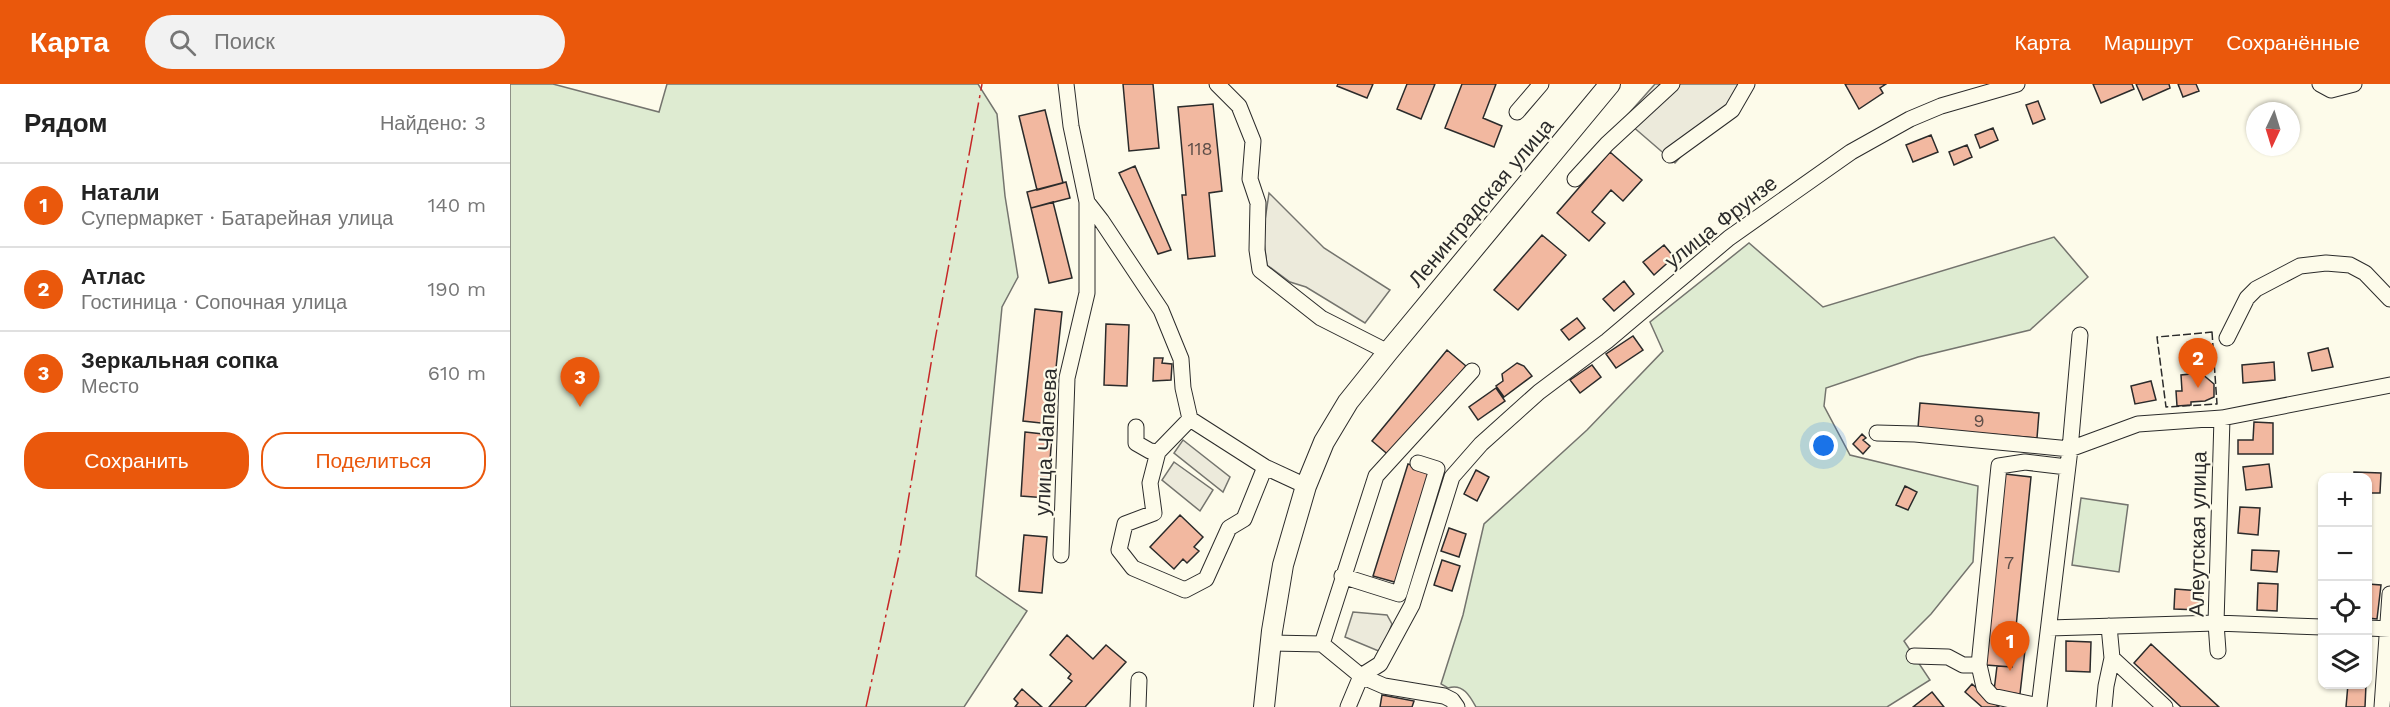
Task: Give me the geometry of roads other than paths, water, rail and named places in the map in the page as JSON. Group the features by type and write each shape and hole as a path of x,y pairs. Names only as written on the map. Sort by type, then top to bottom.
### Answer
{"main road":[{"name":"Ленинградская улица","path":"1266,705 1271,643 1283,565 1317,457 1348,402 1610,84"}],"street":[{"path":"1217,84 1239,106 1253,141 1250,179 1258,203 1257,250 1260,270 1321,318 1388,352"},
{"name":"Ленинградская улица","path":"1517,112 1541,84"},
{"path":"1575,179 1607,144 1672,84"},
{"path":"1670,155 1732,110 1747,84"},
{"name":"улица Фрунзе","path":"1361,676 1380,664 1412,605 1452,477 1480,444 1539,392 1607,340 1729,238 1840,159 1910,119 1941,106 2017,84"},
{"path":"2320,84 2331,90 2354,84"},
{"name":"улица Чапаева","path":"1061,555 1067,378 1087,293 1087,202 1065,85"},
{"path":"1087,202 1161,310 1181,359 1190,419 1266,467 1306,486"},
{"path":"2227,338 2247,298 2252,293 2300,266 2326,263 2350,265 2365,273 2390,299"},
{"path":"2067,467 2025,462 1999,466 1979,665 1983,687 1992,696 2039,706 2070,449 2080,335"},
{"path":"1322,644 1376,476 1472,371"},
{"path":"1877,433 1915,434 2070,449 2138,424 2222,418 2390,385"},
{"name":"Алеутская улица","path":"2218,651 2216,623 2222,418"},
{"path":"1190,419 1158,452 1150,483 1154,513 1125,524 1119,550 1133,568 1185,590 1206,579 1229,528 1244,519 1266,467"},
{"path":"1136,427 1136,443 1150,451 1158,452"},
{"path":"1342,576 1399,594 1437,469 1418,463"},
{"path":"2382,707 2390,594"},
{"path":"2049,628 2216,623 2318,627"},
{"path":"2104,707 2112,658 2109,626"},
{"path":"2372,628 2389,629"},
{"path":"1271,643 1322,644 1361,676 1384,686 1444,696 1452,700 1457,707"},
{"path":"1914,656 1948,657 1963,665 1979,665"},
{"path":"2112,658 2165,707"},
{"path":"1348,707 1361,676"},
{"path":"1138,707 1140,680"}],"place":[{"name":"Атлас","path":"2198,388"},
{"name":"Зеркальная сопка","path":"580,407"},
{"name":"Натали","path":"2010,671"}]}
